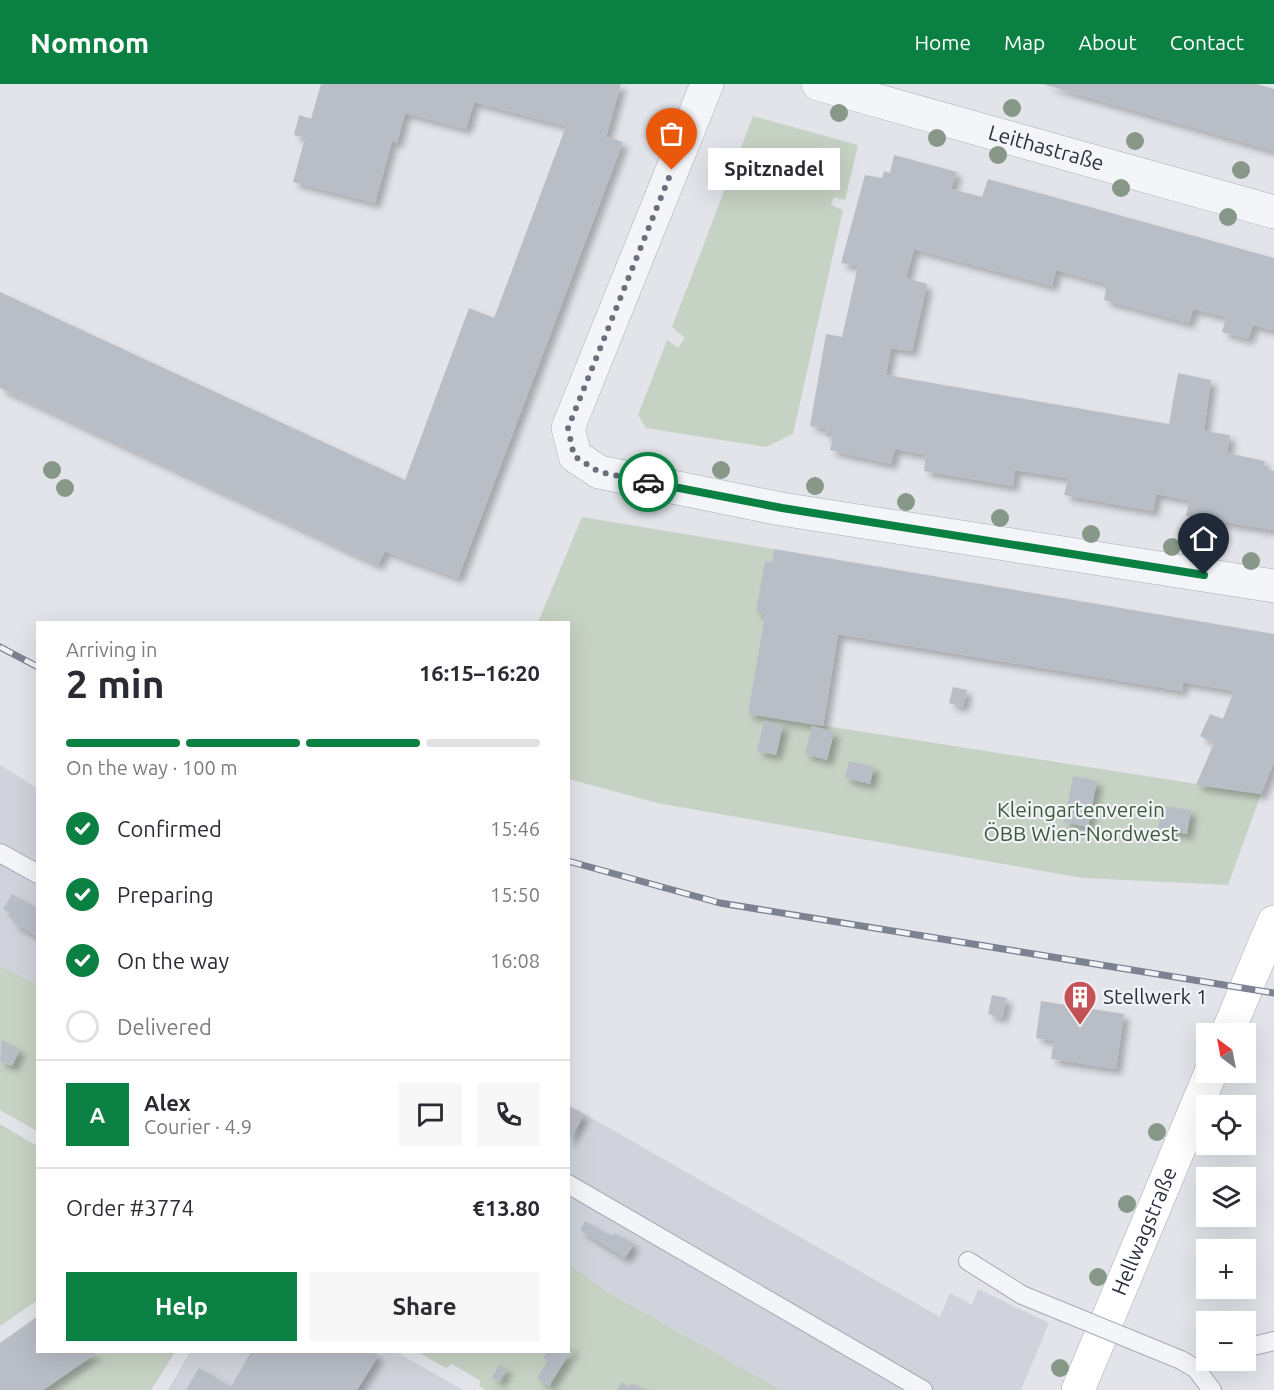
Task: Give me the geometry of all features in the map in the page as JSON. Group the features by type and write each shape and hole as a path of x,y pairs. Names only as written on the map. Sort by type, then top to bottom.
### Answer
{"street":[{"path":"707,84 568,428 574,456 599,472 782,508 1274,586"},
{"name":"Leithastraße","path":"818,84 1274,212"},
{"path":"1232,1023 1274,922"},
{"name":"Hellwagstraße","path":"1078,1390 1206,1083"}],"lane":[{"path":"0,853 36,873"},
{"path":"570,1185 922,1390"},
{"path":"968,1261 1022,1295 1181,1360 1196,1369 1212,1390"},
{"path":"1256,1345 1274,1341"},
{"path":"1181,1360 1196,1359"}],"shaded area":[{"path":"0,765 36,787 36,984 0,966"},
{"path":"570,1106 940,1317 950,1293 972,1305 978,1289 1049,1323 1021,1390 781,1390 608,1292 570,1265"},
{"path":"189,1353 398,1353 463,1390 168,1390"}],"green space":[{"path":"753,116 858,145 845,200 834,197 831,205 843,210 793,434 766,447 646,428 638,415 667,340 678,348 685,338 672,327"},
{"name":"Kleingartenverein ÖBB Wien-Nordwest","path":"582,517 774,549 772,562 765,561 757,612 765,614 749,714 1261,794 1228,885 1083,878 657,803 570,779 570,621 538,621"},
{"path":"0,966 36,984 36,1130 0,1110"},
{"path":"0,1124 36,1145 36,1301 0,1326"},
{"path":"570,1265 608,1292 781,1390 486,1390 479,1386 481,1381 452,1364 446,1368 420,1353 570,1353"},
{"path":"97,1353 174,1353 151,1390 43,1390"}],"building":[{"path":"321,84 621,84 606,137 623,142 458,578 385,551 378,565 0,388 0,292 405,480 469,308 494,318 566,126 474,102 466,129 405,113 397,143 392,141 375,203 293,182 305,138 294,135 299,115 311,119"},
{"path":"1043,84 1256,84 1274,89 1274,151"},
{"path":"894,155 957,172 951,189 982,197 988,179 1274,258 1274,323 1272,330 1253,325 1248,339 1222,332 1226,317 1193,309 1189,323 1104,300 1107,284 1056,270 1052,286 914,249 906,278 927,284 912,351 891,348 886,375 1169,424 1178,373 1211,380 1204,431 1230,435 1227,453 1265,461 1263,469 1274,471 1274,530 1186,516 1189,500 1156,494 1153,511 1064,495 1068,478 1015,470 1013,486 924,471 926,455 895,449 891,464 830,450 833,438 825,436 827,429 810,426 826,334 842,337 858,266 841,263 865,175 882,178 884,171 890,173"},
{"path":"774,549 1274,634 1274,762 1261,794 1196,785 1214,743 1200,736 1210,714 1223,719 1234,691 1183,682 1182,691 838,634 823,726 748,714 765,614 756,612 765,561 772,562"},
{"path":"953,687 967,690 963,707 949,703"},
{"path":"764,721 783,725 776,755 757,751"},
{"path":"812,726 834,732 827,760 805,754"},
{"path":"849,761 874,767 870,784 845,778"},
{"path":"1073,776 1097,781 1088,827 1064,822"},
{"path":"1162,806 1191,810 1187,834 1158,829"},
{"path":"12,894 36,908 36,936 12,922 15,916 3,909"},
{"path":"992,995 1007,998 1002,1018 988,1014"},
{"name":"Stellwerk 1","path":"1041,1001 1124,1014 1116,1069 1051,1059 1054,1041 1036,1038"},
{"path":"2,1040 20,1050 12,1066 0,1061"},
{"path":"570,1107 584,1115 570,1140"},
{"path":"585,1221 607,1234 612,1236 615,1233 634,1244 625,1258 580,1230"},
{"path":"36,1317 36,1353 97,1353 43,1390 0,1390 0,1343"},
{"path":"250,1353 374,1353 378,1356 357,1390 186,1390 199,1368 231,1387"},
{"path":"546,1353 570,1353 549,1386 537,1378 548,1361 543,1357"},
{"path":"499,1365 507,1369 499,1382 492,1378"},
{"path":"621,1382 630,1387 632,1383 644,1390 617,1390"}],"railway":[{"path":"0,647 36,666"},
{"path":"570,862 720,903 1274,993"}],"way so far":[{"path":"648,482 599,472 574,456 568,428 672,170"}],"place":[{"name":"Spitznadel","path":"672,170"},
{"name":"Stellwerk 1","path":"1080,1026"}],"route":[{"path":"648,482 782,508 1204,575"}]}
